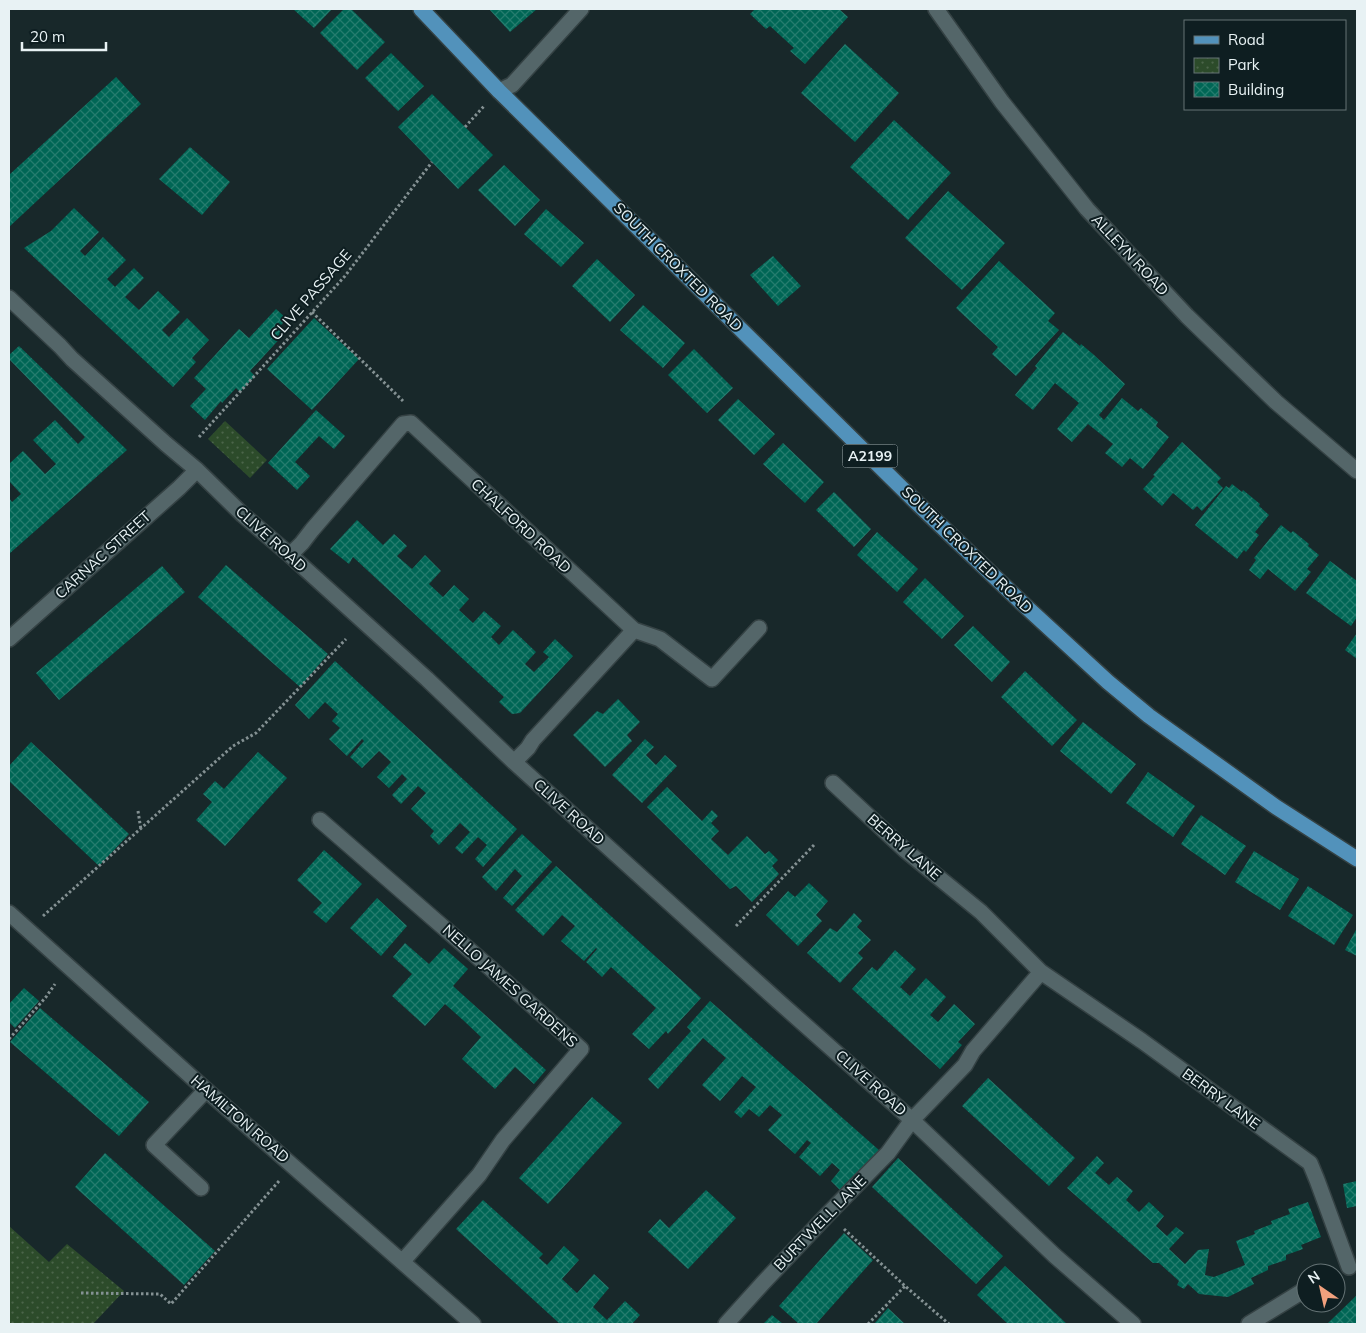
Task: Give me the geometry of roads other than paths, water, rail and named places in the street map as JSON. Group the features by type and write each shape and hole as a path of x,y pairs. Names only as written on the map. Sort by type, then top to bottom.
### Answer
{"main road":[{"name":"SOUTH CROXTED ROAD","path":"421,9 499,91 919,505 1108,682 1149,716 1268,802 1357,859"}],"street":[{"path":"499,91 512,85 581,9"},
{"name":"ALLEYN ROAD","path":"936,9 1002,102 1087,209 1187,316 1269,396 1357,471"},
{"name":"CLIVE ROAD","path":"9,298 72,359 427,679 514,762 912,1120 1055,1256 1133,1324"},
{"name":"CHALFORD ROAD","path":"290,556 403,424 412,423 634,630"},
{"name":"CARNAC STREET","path":"9,639 197,470"},
{"path":"514,762 634,630 660,638 712,679 759,628"},
{"name":"BERRY LANE","path":"833,784 905,850 981,912 1041,972 1142,1041 1310,1163 1348,1269"},
{"name":"NELLO JAMES GARDENS","path":"320,820 581,1049 503,1140 479,1175 402,1262"},
{"name":"HAMILTON ROAD","path":"9,913 206,1090 473,1324"},
{"path":"912,1120 965,1065 973,1052 1041,972"},
{"path":"201,1188 154,1145 206,1090"},
{"name":"BURTWELL LANE","path":"726,1324 828,1214 888,1153 912,1120"},
{"path":"1249,1324 1296,1295"}]}
